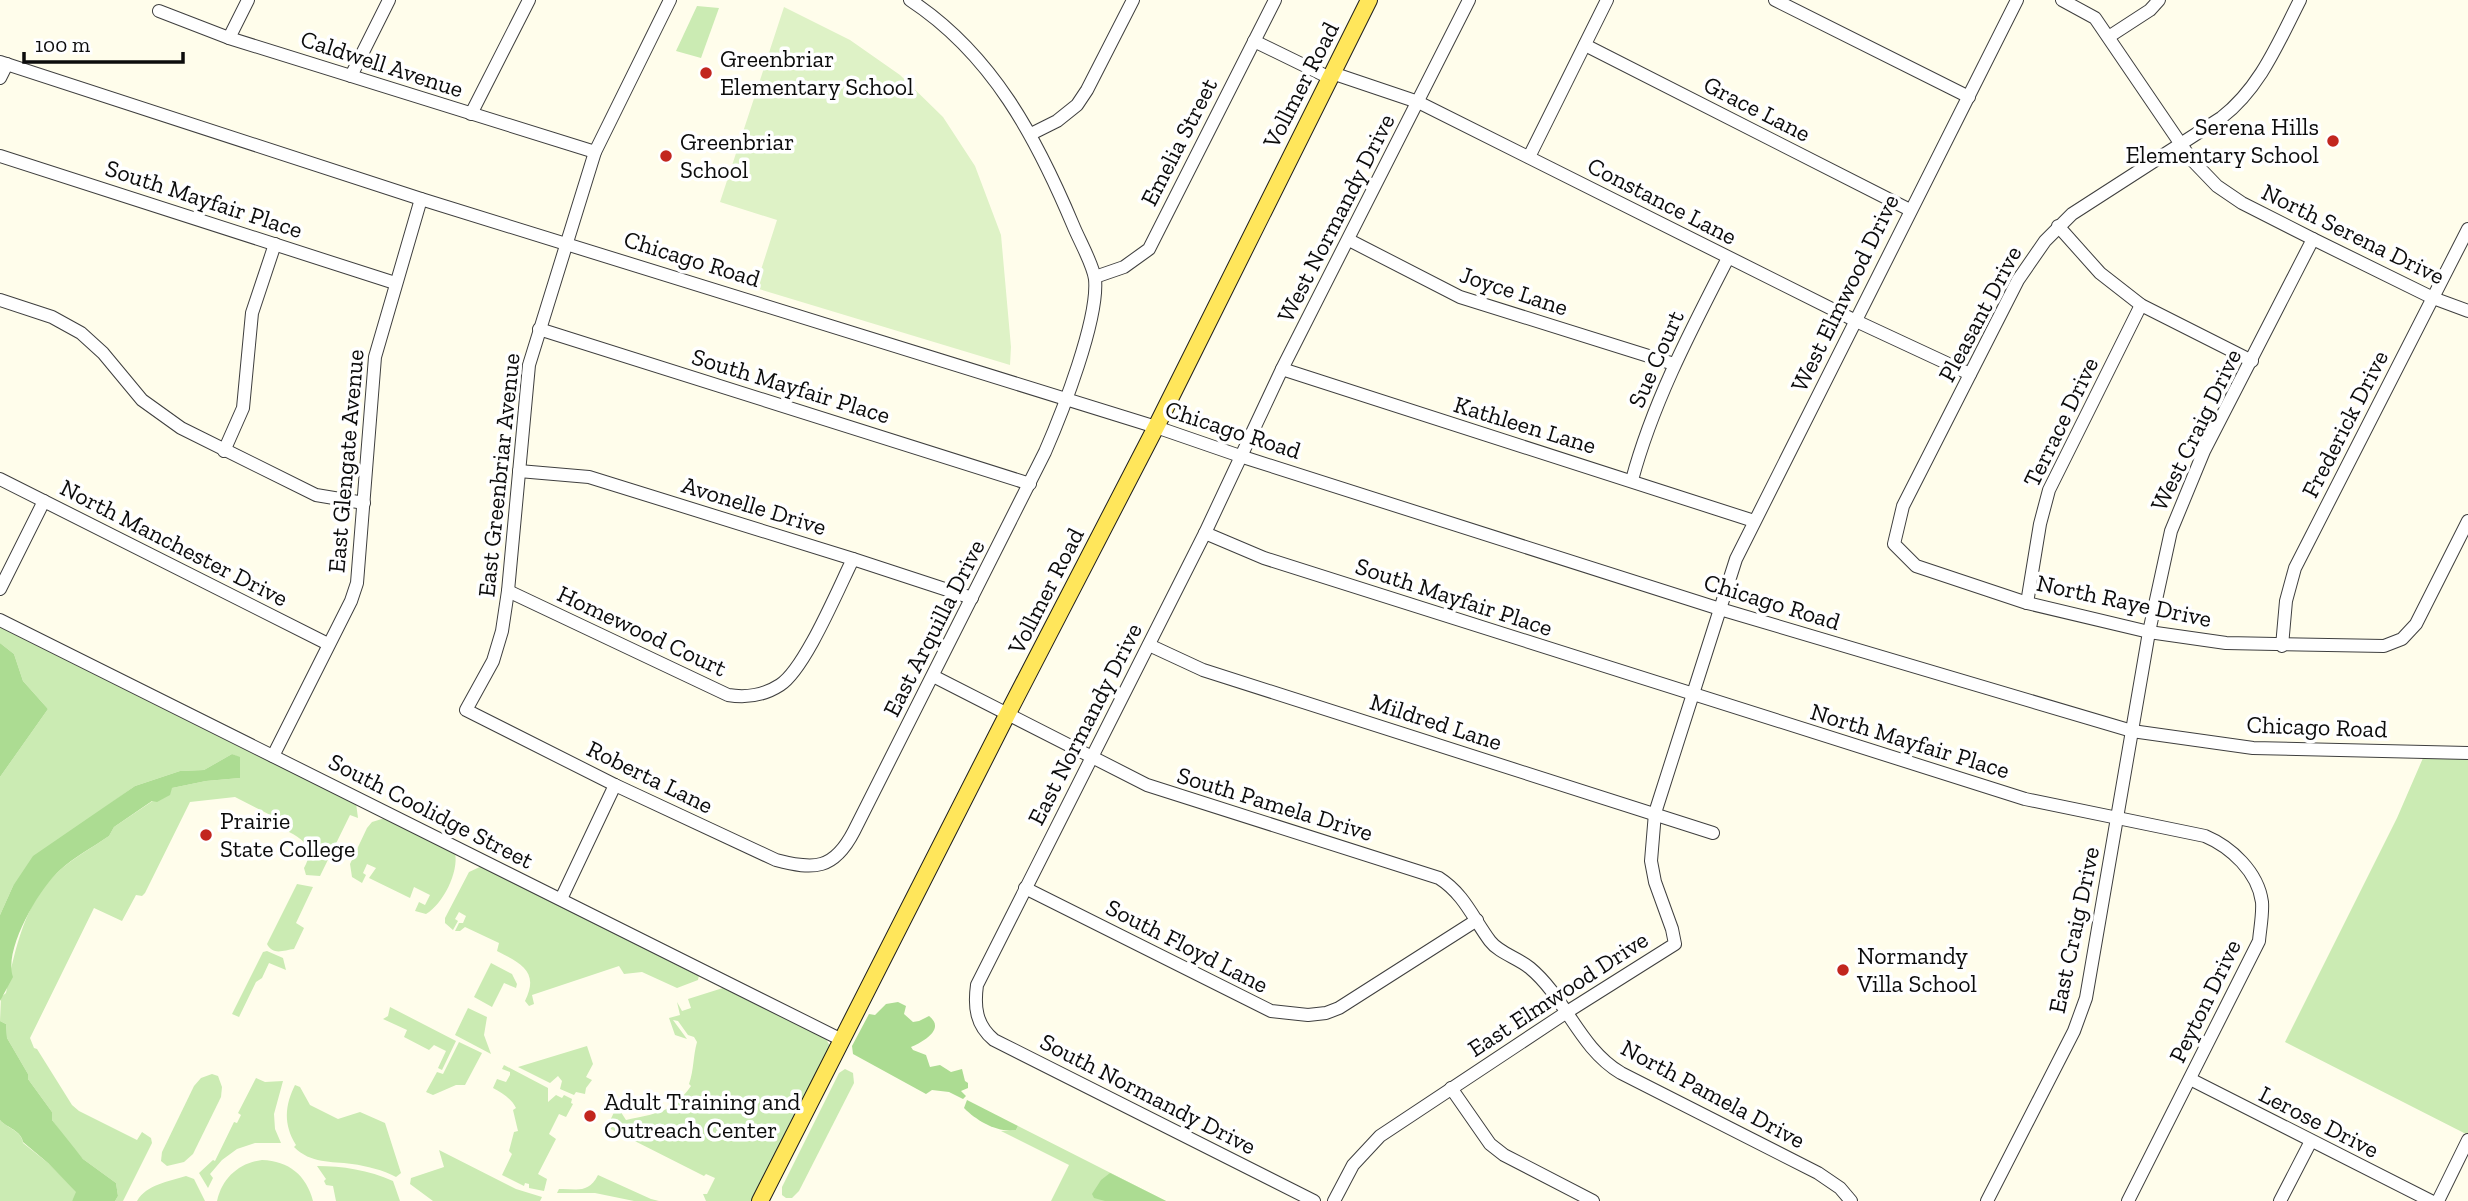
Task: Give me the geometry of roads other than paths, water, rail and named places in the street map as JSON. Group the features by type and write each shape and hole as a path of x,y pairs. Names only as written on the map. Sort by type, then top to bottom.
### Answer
{"main road":[{"name":"Vollmer Road","path":"761,1201 1156,427 1369,0"}],"street":[{"path":"229,38 248,0"},
{"path":"351,76 389,0"},
{"path":"471,114 529,0"},
{"name":"East Greenbriar Avenue","path":"466,710 493,660 502,631 508,591 525,388 539,329 595,152 670,0"},
{"path":"911,0 968,46 1006,95 1031,134 1059,191 1095,277"},
{"path":"1031,134 1057,121 1077,105 1133,0"},
{"name":"Emelia Street","path":"1095,277 1124,267 1149,248 1275,0"},
{"name":"West Normandy Drive","path":"1243,457 1282,369 1469,0"},
{"path":"1529,157 1607,0"},
{"path":"1775,0 1969,97"},
{"name":"West Elmwood Drive","path":"1720,609 1737,559 1755,521 2017,0"},
{"name":"North Serena Drive","path":"2062,0 2089,12 2110,36 2180,144 2206,176 2231,196 2433,298 2468,311"},
{"path":"2110,36 2150,10 2159,0"},
{"name":"Pleasant Drive","path":"1894,544 1903,506 2028,263 2058,226 2097,197 2221,118 2250,91 2300,0"},
{"name":"Caldwell Avenue","path":"159,11 229,38 595,152"},
{"name":"Constance Lane","path":"1254,41 1331,75 1418,102 1728,258 1970,374"},
{"name":"Grace Lane","path":"1585,45 1910,210"},
{"path":"0,78 3,63"},
{"name":"Chicago Road","path":"3,63 421,199 1066,398 1720,609 2132,731 2253,748 2468,753"},
{"name":"South Mayfair Place","path":"0,156 395,283"},
{"name":"East Glengate Avenue","path":"273,756 351,601 357,583 375,357 421,199"},
{"path":"2058,226 2100,274 2141,305 2252,361"},
{"name":"Frederick Drive","path":"2282,646 2286,601 2295,568 2468,229"},
{"name":"West Craig Drive","path":"2132,731 2166,549 2179,509 2204,451 2313,239"},
{"name":"Joyce Lane","path":"1349,240 1460,297 1674,364"},
{"path":"224,451 243,408 252,313 275,244"},
{"name":"Sue Court","path":"1632,480 1643,442 1674,364 1728,258"},
{"name":"East Arquilla Drive","path":"821,865 835,856 850,840 1030,484 1066,398 1092,311 1095,277"},
{"path":"0,300 51,317 81,333 103,353 142,400 181,428 316,495 364,503"},
{"name":"Terrace Drive","path":"2027,603 2039,524 2049,490 2141,305"},
{"name":"South Mayfair Place","path":"539,329 1030,484"},
{"name":"Kathleen Lane","path":"1282,369 1755,521"},
{"name":"East Normandy Drive","path":"976,1012 977,985 1243,457"},
{"name":"Avonelle Drive","path":"519,471 589,477 972,598"},
{"name":"North Manchester Drive","path":"0,479 328,644"},
{"path":"0,589 44,501"},
{"name":"North Raye Drive","path":"1894,544 1916,566 2027,603 2150,632 2202,640 2282,646 2384,646 2402,639 2416,624 2468,521"},
{"name":"South Mayfair Place","path":"1205,533 1264,558 1693,694"},
{"name":"Homewood Court","path":"508,591 728,695 746,698 781,684 801,662 853,559"},
{"name":"East Elmwood Drive","path":"1334,1201 1353,1165 1380,1136 1675,944 1651,861 1655,813 1720,609"},
{"name":"South Coolidge Street","path":"0,620 842,1040"},
{"name":"Mildred Lane","path":"1149,645 1203,670 1713,833"},
{"name":"South Pamela Drive","path":"933,676 1147,785 1430,874 1453,888 1491,943 1530,967 1567,1012"},
{"name":"North Mayfair Place","path":"1693,694 2025,799 2118,819"},
{"name":"Roberta Lane","path":"466,710 615,785 776,860 804,867 821,865"},
{"name":"East Craig Drive","path":"1987,1201 2083,1009 2132,731"},
{"path":"561,899 615,785"},
{"name":"Peyton Drive","path":"2118,819 2205,836 2222,845 2246,867 2262,901 2259,941 2128,1201"},
{"name":"South Floyd Lane","path":"1025,888 1271,1012 1308,1015 1326,1013 1354,1000 1477,920"},
{"name":"South Normandy Drive","path":"976,1012 979,1022 989,1035 1001,1044 1314,1201"},
{"name":"North Pamela Drive","path":"1567,1012 1588,1045 1614,1069 1818,1173 1840,1188 1851,1201"},
{"name":"Lerose Drive","path":"2190,1079 2431,1201"},
{"path":"1451,1088 1490,1144 1504,1155 1593,1201"},
{"path":"2438,1201 2468,1140"},
{"path":"2280,1201 2311,1141"}],"place":[{"name":"Greenbriar Elementary School","path":"706,73"},
{"name":"Serena Hills Elementary School","path":"2333,141"},
{"name":"Greenbriar School","path":"666,156"},
{"name":"Prairie State College","path":"206,835"},
{"name":"Normandy Villa School","path":"1843,970"},
{"name":"Adult Training and Outreach Center","path":"590,1116"}]}
